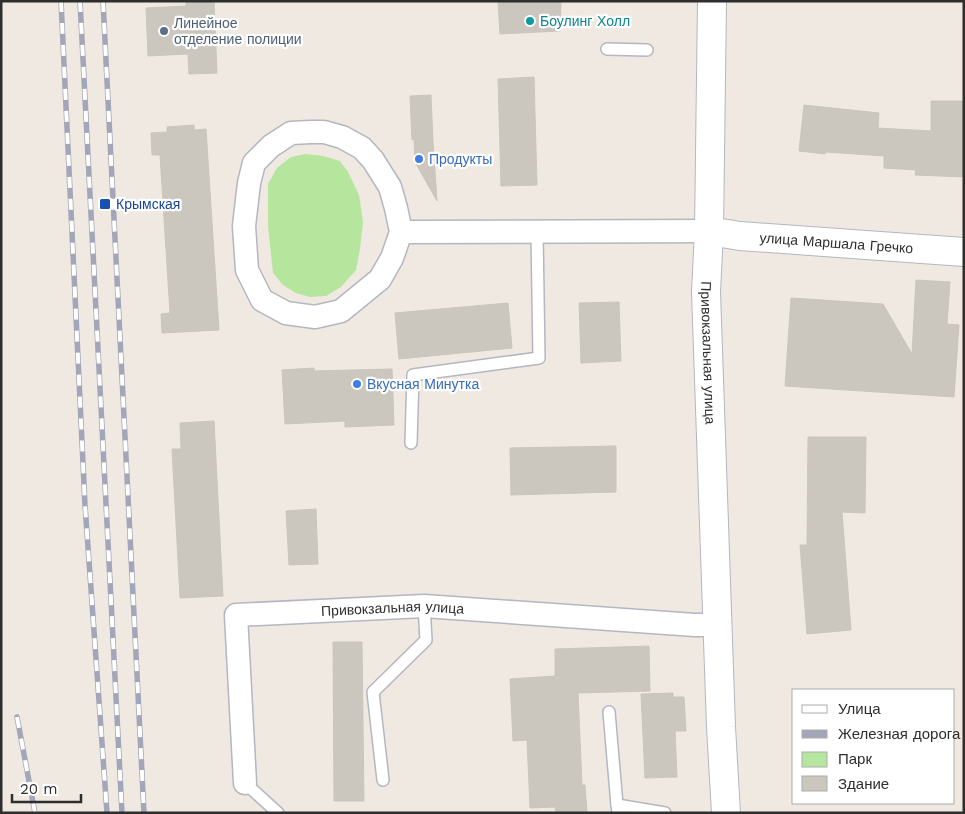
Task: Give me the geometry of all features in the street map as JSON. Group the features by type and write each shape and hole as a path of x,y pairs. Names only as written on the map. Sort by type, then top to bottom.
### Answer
{"main road":[{"name":"Привокзальная улица","path":"712,1 706,292 718,625 722,806"},
{"name":"улица Маршала Гречко","path":"708,231 740,236 964,252"}],"street":[{"path":"324,132 342,137 362,148 373,160 390,187 401,232 392,258 380,279 341,310 315,317 286,313 262,300 247,270 244,226 249,183 254,163 271,146 291,133 324,132"},
{"path":"401,232 708,231"},
{"name":"Привокзальная улица","path":"245,783 236,615 424,606 718,625"}],"lane":[{"path":"608,49 647,50"},
{"path":"411,443 413,375 539,358 536,232"},
{"path":"383,780 373,692 426,640 424,606"},
{"path":"609,712 617,809 665,813"},
{"path":"245,783 278,813"}],"green space":[{"path":"305,154 323,156 340,161 348,172 359,195 363,222 356,270 341,287 326,296 310,297 296,293 283,285 273,273 268,226 268,184 277,168 291,157"}],"building":[{"path":"186,1 214,1 217,73 189,74 188,54 148,56 146,8 186,6"},
{"name":"Боулинг Холл","path":"498,1 561,1 560,31 500,34"},
{"path":"534,77 537,185 501,186 498,79"},
{"path":"431,95 437,201 415,162 414,139 412,140 410,96"},
{"path":"931,101 964,101 964,177 915,175 916,170 884,168 884,156 799,151 804,105 879,113 878,128 931,131"},
{"name":"Крымская","path":"194,125 194,130 206,129 219,330 162,333 161,314 170,313 160,155 152,155 151,133 167,132 167,127"},
{"path":"916,280 950,282 947,324 959,325 954,397 785,386 791,298 883,304 912,354"},
{"path":"619,302 621,361 581,363 579,303"},
{"path":"508,303 512,348 399,359 395,313"},
{"path":"314,368 314,371 392,369 394,425 345,427 345,421 285,424 282,370"},
{"path":"214,421 223,596 180,598 172,449 181,449 180,423"},
{"path":"808,437 866,437 865,513 842,512 851,630 807,634 800,545 807,545"},
{"path":"616,446 616,492 511,495 510,448"},
{"path":"316,509 318,564 289,565 286,511"},
{"path":"333,642 362,642 364,801 334,801"},
{"path":"649,646 650,691 578,693 582,785 585,785 587,813 556,813 555,807 530,808 527,740 513,741 510,679 555,676 555,649"},
{"path":"673,693 673,697 684,697 686,731 675,731 677,777 645,778 641,694"}],"railway":[{"path":"61,1 85,505 107,813"},
{"path":"80,1 122,813"},
{"path":"103,1 144,813"},
{"path":"17,717 35,813"}],"place":[{"name":"Боулинг Холл","path":"530,21"},
{"name":"Линейное отделение полиции","path":"164,31"},
{"name":"Продукты","path":"419,159"},
{"name":"Крымская","path":"105,204"},
{"name":"Вкусная Минутка","path":"357,384"}]}
